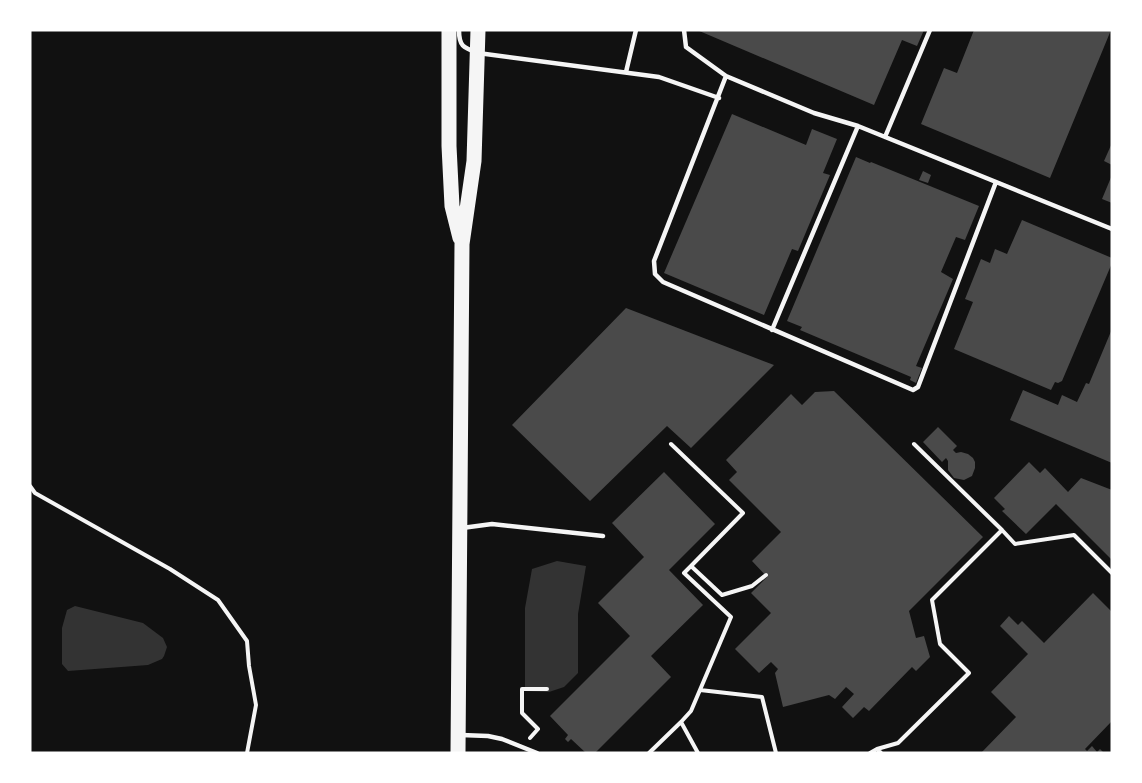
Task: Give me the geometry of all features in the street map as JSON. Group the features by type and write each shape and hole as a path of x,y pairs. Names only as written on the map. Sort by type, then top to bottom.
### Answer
{"main road":[{"path":"449,30 452,206 462,244"},
{"path":"458,753 462,244 474,161 478,30"}],"lane":[{"path":"459,30 459,40 465,48 478,53 659,77 718,98"},
{"path":"626,72 636,30"},
{"path":"684,30 686,47 726,76 814,113 885,136 1112,230"},
{"path":"885,136 930,30"},
{"path":"726,76 654,261 656,274 663,282 905,387 913,390 918,387 996,182"},
{"path":"772,330 858,126"},
{"path":"460,528 492,524 603,536"},
{"path":"459,734 502,739 537,753"}],"path":[{"path":"649,753 691,711 731,617 684,573 743,513 671,444"},
{"path":"914,444 1016,544 1074,535 1112,573"},
{"path":"30,486 35,493 170,569 218,600 247,641 256,705 247,753"},
{"path":"870,753 898,743 969,673 940,644 932,600 1002,530"},
{"path":"691,566 722,595 752,586 766,575"},
{"path":"521,747 538,729 522,713 522,689 547,689"},
{"path":"700,690 762,697 776,753"},
{"path":"681,722 698,753"},
{"path":"877,749 881,753"}],"shaded area":[{"path":"557,561 586,566 578,614 578,673 564,687 549,692 525,691 525,608 532,569"},
{"path":"75,606 143,623 163,638 167,647 164,656 148,665 68,671 62,664 62,628 67,610"}],"building":[{"path":"697,30 924,30 917,46 902,40 874,105"},
{"path":"974,30 1111,30 1050,178 921,124 944,68 957,73"},
{"path":"732,114 806,145 812,129 837,139 823,173 830,175 798,251 792,249 764,315 664,273"},
{"path":"1112,143 1112,165 1104,161"},
{"path":"856,157 979,206 965,240 956,237 941,272 953,279 916,366 922,368 916,383 910,380 911,377 800,330 802,327 787,321"},
{"path":"923,171 931,175 928,183 919,180"},
{"path":"1112,175 1112,203 1102,199"},
{"path":"1022,220 1112,258 1112,263 1062,381 1055,382 1051,390 954,349 973,302 965,299 981,259 990,263 995,249 1007,254"},
{"path":"626,308 774,365 691,448 667,426 590,501 512,425"},
{"path":"1112,329 1112,463 1010,420 1023,390 1058,405 1062,395 1077,402 1086,383 1089,384"},
{"path":"834,391 983,537 909,611 916,638 924,636 930,657 916,671 912,667 869,711 864,707 853,718 842,707 854,694 846,687 835,699 829,695 783,707 775,673 778,669 771,662 759,673 735,649 771,613 751,593 767,577 752,561 781,532 729,480 737,472 726,460 791,394 802,405 815,392"},
{"path":"938,427 957,446 953,450 956,453 968,454 973,458 975,468 972,476 964,480 954,478 948,470 946,458 942,462 923,442"},
{"path":"1029,462 1040,473 1045,468 1068,492 1081,478 1112,490 1112,560 1056,504 1026,534 1002,511 1005,509 994,498"},
{"path":"664,472 715,524 669,570 703,605 651,656 671,677 595,753 586,753 571,739 568,742 565,739 568,735 550,716 630,636 598,603 644,557 612,523"},
{"path":"1093,593 1112,612 1112,721 1085,749 1087,751 1092,746 1097,752 1100,749 1104,753 981,753 1016,717 991,692 1028,654 1000,626 1009,616 1018,625 1022,621 1044,643"}]}
